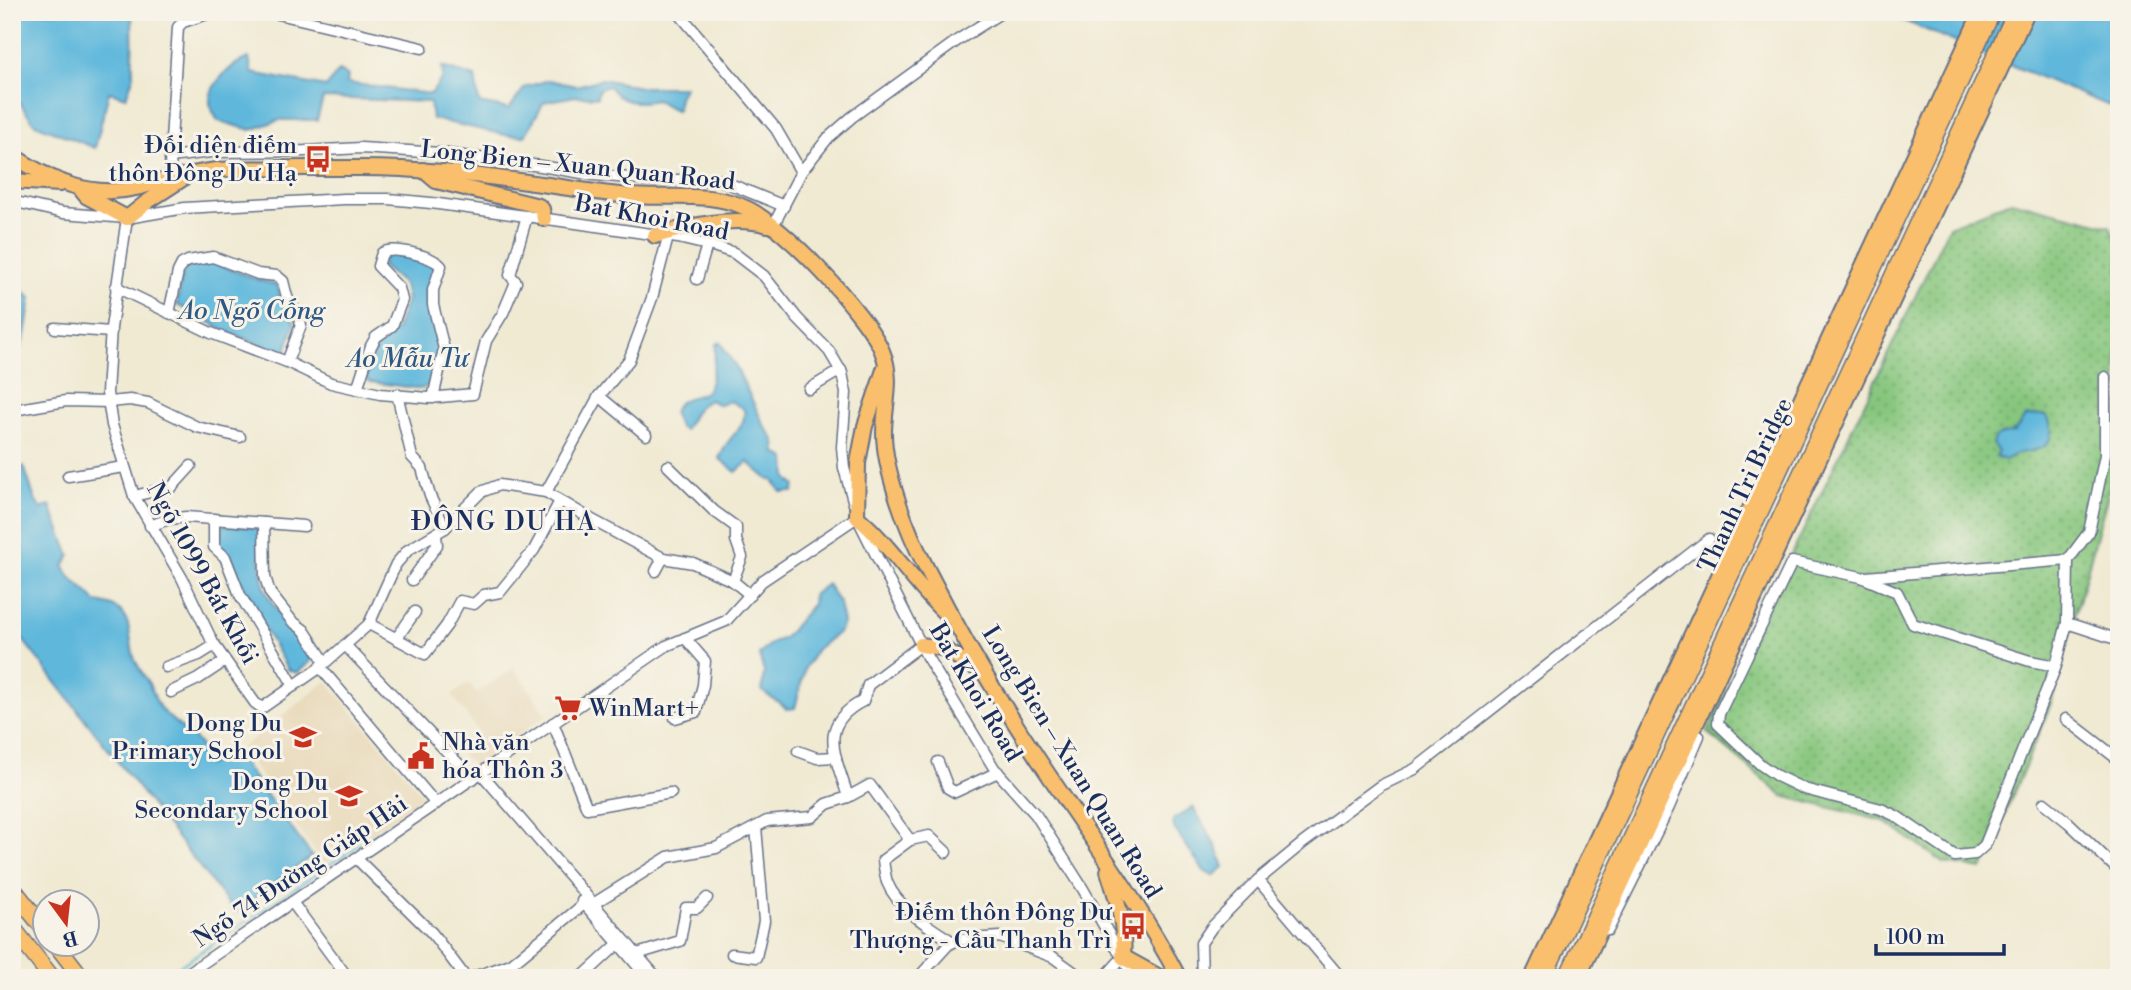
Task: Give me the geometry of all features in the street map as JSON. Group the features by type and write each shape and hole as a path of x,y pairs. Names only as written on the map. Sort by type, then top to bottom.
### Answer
{"highway":[{"name":"Thanh Tri Bridge","path":"1542,978 1991,12"},
{"name":"Thanh Tri Bridge","path":"1569,978 2017,12"},
{"path":"12,888 32,913"},
{"path":"12,927 52,978"},
{"path":"67,958 82,978"}],"main road":[{"name":"Thanh Tri Bridge","path":"1532,978 1981,12"},
{"path":"1578,978 2026,12"},
{"name":"Long Bien – Xuan Quan Road","path":"12,155 81,190 108,192 191,173 249,169 422,169 633,196 707,197 750,209 800,249 872,331 886,362 889,382 884,432 890,474 918,551 1017,728 1104,856 1179,978"},
{"path":"422,169 436,181 539,206 544,219"},
{"path":"81,190 127,218 191,173"},
{"path":"12,181 66,184"},
{"path":"662,236 696,225 724,222 751,222 773,226"},
{"path":"886,362 860,450 857,517 873,531 928,598 957,624"},
{"path":"921,645 943,648 985,673"},
{"path":"1104,856 1121,916 1123,957 1161,978"}],"street":[{"path":"171,177 178,27 183,22 213,12"},
{"path":"270,12 422,48"},
{"path":"678,12 776,129 801,172"},
{"path":"773,226 801,172 828,138 852,117 958,40 1002,12"},
{"path":"170,157 212,152 305,152 362,148 440,153 594,175 653,180 720,180 784,206"},
{"name":"Bat Khoi Road","path":"12,201 63,213 127,218 176,209 344,199 431,203 662,236 734,253 764,276 797,318 829,351 841,370 846,393 842,447 844,468 857,517 921,645 998,772 1036,815 1083,889 1134,978"},
{"path":"116,287 211,333 287,362 331,383 380,394 433,398 473,394 486,341 503,313 516,282 510,275 527,216"},
{"name":"Ngõ 1099 Bát Khối","path":"127,218 111,332 107,393 112,425 134,496 182,578 215,645 255,703 262,708 321,666 369,624"},
{"path":"545,492 599,396 629,360 652,298 662,236"},
{"path":"697,279 707,245"},
{"path":"357,389 371,346 376,337 392,326 402,300 399,288 379,266 382,253 392,250 432,259 441,266 433,290 433,305 444,353 433,398"},
{"path":"169,313 178,271 182,264 188,261 213,257 258,274 277,276 283,281 286,297 301,325 287,362"},
{"path":"55,328 111,332"},
{"path":"809,389 841,370"},
{"path":"2056,666 2031,661 1913,624 1898,592 1861,577 1792,562 1719,714 1720,727 1777,776 1804,789 1881,809 1896,816 1955,856 1975,854 1985,845 2056,666 2067,623 2068,560 2085,541 2105,455 2105,377"},
{"path":"397,394 412,457 422,468 440,532 437,545 412,580"},
{"path":"599,396 646,435"},
{"path":"19,409 66,401 130,400 148,403 197,427 240,437"},
{"path":"134,496 172,487 191,466"},
{"path":"668,466 714,511 736,527 736,540 742,557 733,581"},
{"path":"68,476 124,467"},
{"path":"560,500 534,550 500,592 484,595 474,604 460,601 447,625 425,654 369,624 396,564 408,550 440,532 481,492 499,485 545,492 560,500 663,558 693,563 733,581 750,595"},
{"path":"150,526 179,517 304,526"},
{"name":"Ngõ 74 Đường Giáp Hải","path":"181,978 666,646 726,621 762,581 857,517"},
{"path":"214,519 214,547 225,557 240,595 294,686"},
{"path":"264,523 265,577 270,593 292,621 304,630 321,666 436,804"},
{"path":"1202,978 1201,943 1212,927 1258,880 1380,786 1415,769 1709,539"},
{"path":"656,571 663,558"},
{"path":"1861,577 2068,560"},
{"path":"396,639 415,612"},
{"path":"2067,623 2119,640"},
{"path":"676,718 696,712 703,685 705,661 685,638"},
{"path":"166,667 199,655 215,645"},
{"path":"345,645 477,776 566,872 618,944 648,978"},
{"path":"848,797 836,757 833,731 846,709 863,701 868,685 921,645"},
{"path":"171,692 198,679 225,661"},
{"path":"2066,719 2119,760"},
{"path":"553,723 587,808 671,793"},
{"path":"1584,978 1669,807 1699,736"},
{"path":"798,751 817,758 836,757"},
{"path":"938,762 948,788 955,792 998,772"},
{"path":"356,858 432,933 469,978 511,964 589,904 668,857 716,848 767,821 812,817 827,804 870,785 910,841"},
{"path":"2044,803 2119,871"},
{"path":"732,954 756,957 762,933 764,921 756,827"},
{"path":"946,852 931,836 910,841 883,860 887,883 902,903 930,928 953,942"},
{"path":"1258,880 1340,978"},
{"path":"637,954 680,941 686,908 697,908 707,898"},
{"path":"292,902 348,978"},
{"path":"589,904 657,978"},
{"path":"918,978 953,942 1000,937 1053,957 1082,978"},
{"path":"581,978 618,944"},
{"path":"1104,978 1123,957"},
{"path":"511,964 519,978"}],"shaded area":[{"path":"514,668 547,715 475,766 459,752 480,734 452,695 469,683 477,693"},
{"name":"Dong Du Secondary School","path":"327,681 424,797 324,865 241,748"}],"green space":[{"path":"2011,201 2110,226 2119,246 2115,468 2052,701 1982,869 1944,863 1884,821 1783,796 1707,732 1949,226"}],"water":[{"path":"12,12 132,12 133,78 126,97 109,92 95,148 35,124 12,92"},
{"path":"1883,12 2119,12 2119,110"},
{"path":"249,58 252,73 326,87 339,71 348,75 347,83 431,94 443,77 442,67 475,77 479,103 509,109 525,87 549,80 576,86 602,79 640,87 685,87 679,97 677,111 656,100 636,102 624,99 609,86 599,89 597,97 576,96 544,102 525,136 506,135 432,119 430,102 323,98 317,120 279,120 251,130 218,121 210,103 211,93 218,80"},
{"name":"Ao Mẫu Tư","path":"392,253 431,263 437,270 427,299 440,349 433,382 422,389 370,382 366,378 380,340 396,330 407,300 404,285 382,266 383,257"},
{"name":"Ao Ngõ Cống","path":"214,263 278,285 281,301 295,323 285,354 230,333 177,305 182,275 186,268 196,264"},
{"path":"12,286 21,289 31,298 25,335 15,363 12,363"},
{"path":"720,342 775,441 776,453 786,458 787,478 795,486 793,492 781,492 773,480 769,480 748,462 736,472 719,458 744,419 744,409 730,401 720,405 709,400 698,407 684,430 679,427 673,412 679,402 708,389 716,344"},
{"path":"2045,415 2050,423 2051,437 2046,445 2005,460 1996,457 1998,451 1992,444 1995,438 2014,432 2025,417"},
{"path":"24,466 35,500 41,509 50,505 70,556 64,566 66,571 96,602 109,605 123,614 127,620 135,661 163,711 199,743 201,758 208,765 233,750 312,856 235,912 12,626 12,471"},
{"path":"224,525 256,527 260,532 261,572 266,592 279,613 306,642 314,655 297,673 288,670 218,548 218,530"},
{"path":"827,584 839,603 843,623 840,631 817,649 805,668 795,708 786,709 762,690 764,672 759,655 769,645 785,637 812,605 813,595"},
{"path":"1193,807 1217,848 1224,867 1213,876 1204,871 1174,828 1173,820"}],"waterway":[{"path":"162,978 421,803"}],"place":[{"name":"Đối diện điếm thôn Đông Dư Hạ","path":"318,159"},
{"name":"WinMart+","path":"568,708"},
{"name":"Dong Du Primary School","path":"303,737"},
{"name":"Nhà văn hóa Thôn 3","path":"421,756"},
{"name":"Dong Du Secondary School","path":"349,796"},
{"name":"Điếm thôn Đông Dư Thượng - Cầu Thanh Trì","path":"1133,926"}],"district":[{"name":"ĐÔNG DƯ HẠ","path":"504,521"}]}
